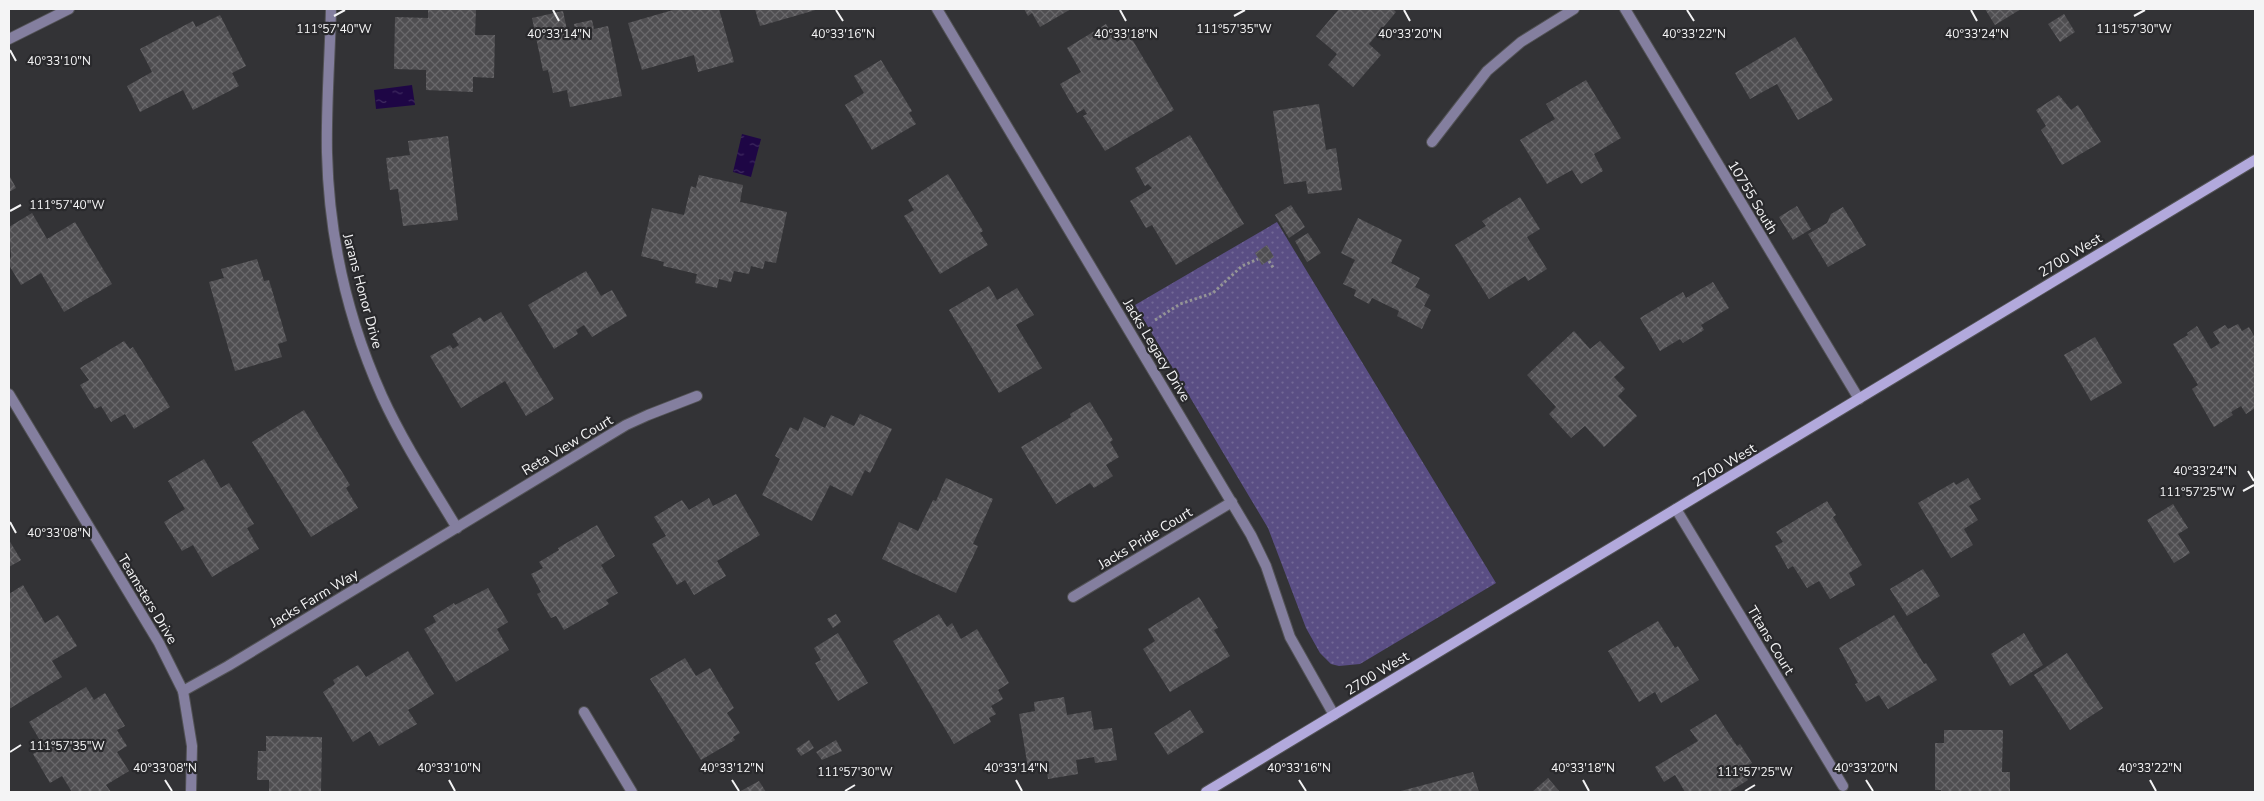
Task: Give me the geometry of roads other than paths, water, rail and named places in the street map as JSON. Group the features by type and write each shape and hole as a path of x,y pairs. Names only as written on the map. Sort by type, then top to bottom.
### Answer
{"main road":[{"name":"2700 West","path":"1206,792 2255,160"}],"street":[{"path":"9,39 68,9"},
{"name":"Jarans Honor Drive","path":"331,9 327,153 334,236 342,277 361,341 382,396 422,471 457,528"},
{"name":"Jacks Legacy Drive","path":"937,9 1232,502 1266,566 1293,644 1334,715"},
{"path":"1432,142 1473,88 1498,61 1521,42 1574,9"},
{"name":"10755 South","path":"1625,9 1859,399"},
{"name":"Teamsters Drive","path":"9,394 159,643 184,690 192,746 191,792"},
{"name":"Reta View Court","path":"457,528 626,425 697,396"},
{"name":"Jacks Pride Court","path":"1073,597 1232,502"},
{"name":"Titans Court","path":"1676,509 1843,786"},
{"name":"Jacks Farm Way","path":"184,690 457,528"},
{"path":"584,712 632,792"}],"water":[{"path":"412,85 415,105 376,109 374,90"},
{"path":"742,134 761,139 751,177 733,172"}]}
